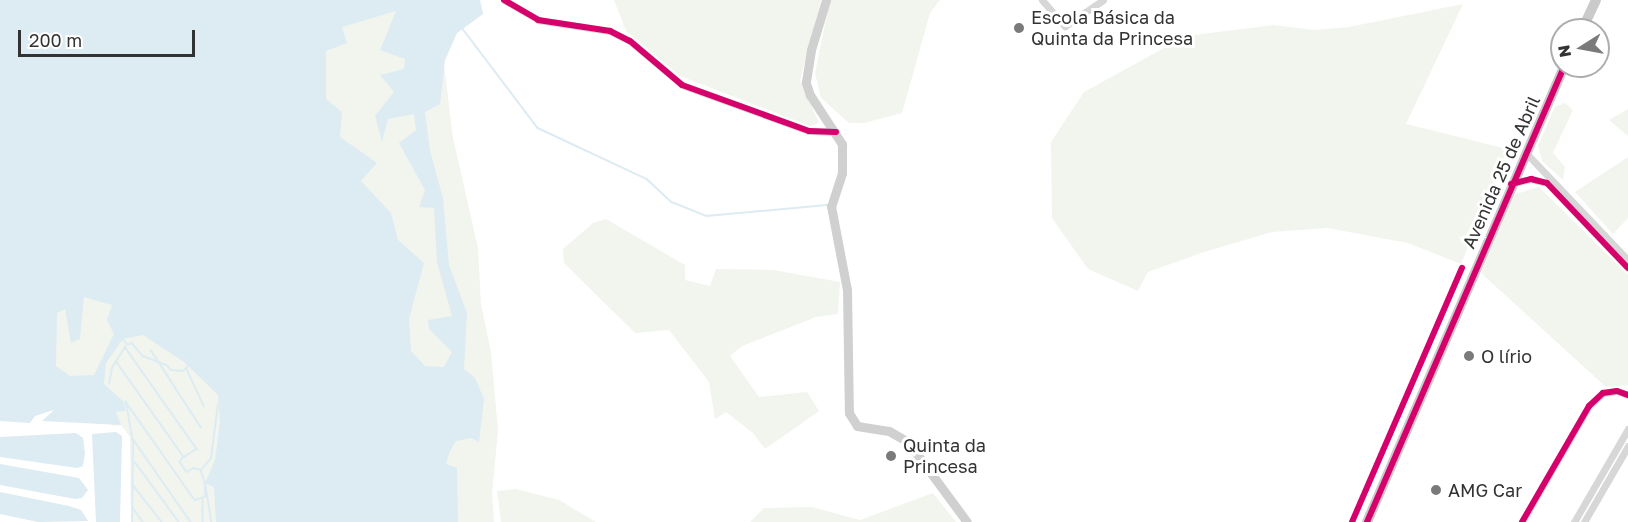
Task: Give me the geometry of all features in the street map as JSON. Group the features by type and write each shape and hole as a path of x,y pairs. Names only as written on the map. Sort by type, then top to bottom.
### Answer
{"main road":[{"path":"826,0 811,50 806,82 810,95 836,132 843,158 831,213 847,290 850,417 857,426 889,431 908,442 967,522"},
{"path":"1588,18 1596,0"},
{"name":"Avenida 25 de Abril","path":"1367,522 1559,78"}],"street":[{"path":"504,0 538,20 610,31 630,41 682,85 809,132 836,132"},
{"path":"1042,0 1065,26 1103,0"},
{"path":"1525,152 1535,165 1580,207 1628,260"},
{"path":"1531,179 1535,165"},
{"path":"1511,184 1531,179 1547,183 1628,268"},
{"path":"1522,522 1589,406 1603,393 1617,391 1628,395"},
{"path":"1574,522 1628,429"},
{"path":"1584,522 1628,446"}],"shaded area":[{"path":"0,0 480,0 483,14 457,33 445,59 440,104 425,112 430,151 443,198 449,265 467,313 464,369 475,378 484,399 479,442 471,438 456,441 446,464 457,468 458,522 216,522 214,487 205,483 215,460 220,422 218,395 184,362 143,335 123,339 106,363 104,384 124,402 126,411 116,412 121,425 42,421 54,410 35,416 30,423 0,421","holes":["396,11 380,50 405,59 404,69 380,75 394,92 375,116 382,142 388,119 414,114 416,130 399,143 425,190 419,207 434,208 437,262 452,316 428,320 429,329 452,352 444,367 425,366 411,351 409,319 424,263 398,240 391,213 361,181 377,163 340,137 342,112 326,99 326,51 347,43 342,27","84,297 112,305 107,320 114,334 94,375 70,376 56,366 57,313 65,309 71,343 80,339"]},
{"path":"480,0 483,14 457,33 444,64 453,138 478,248 481,304 491,352 498,430 492,494 494,522 314,522 104,39"},
{"path":"614,0 821,0 800,80 819,123 810,126 680,76 626,31"},
{"path":"830,0 940,0 930,13 902,113 864,123 849,123 821,98 815,73"},
{"path":"1463,4 1406,124 1507,149 1461,264 1408,243 1327,228 1272,232 1204,252 1148,272 1138,291 1088,269 1052,218 1051,142 1084,92 1186,36 1274,25 1314,30 1349,27"},
{"path":"1565,103 1573,110 1553,153 1565,167 1563,180 1542,161 1538,146 1555,107"},
{"path":"1628,109 1628,136 1609,120"},
{"path":"1628,157 1628,218 1613,234 1575,192"},
{"path":"87,181 300,522 131,522 130,437 121,425 113,426 61,381 13,328"},
{"path":"1539,187 1628,275 1628,385 1606,387 1481,273 1513,195"},
{"path":"606,219 685,265 685,280 710,286 716,269 773,270 840,282 838,314 816,317 742,346 730,356 759,397 807,392 819,411 765,449 753,433 726,412 715,419 709,382 669,330 635,333 564,263 563,249 593,223"},
{"path":"116,432 122,436 120,522 96,522 92,434"},
{"path":"76,433 83,438 85,453 83,466 77,468 0,457 0,437"},
{"path":"0,464 79,478 88,490 82,498 75,499 0,485"},
{"path":"516,489 559,500 596,522 501,522 497,491"},
{"path":"0,492 69,506 81,510 88,521 38,522 0,514"},
{"path":"933,493 956,522 750,522 764,508 812,507 860,520"}],"waterway":[{"path":"463,29 538,128 647,179 672,202 706,216 827,205"},
{"path":"123,339 127,344"},
{"path":"128,345 132,343 143,356 167,365 171,370 183,371 188,366"},
{"path":"125,347 197,449 185,457"},
{"path":"109,384 112,368 125,347"},
{"path":"151,350 201,427"},
{"path":"116,361 184,457 180,462 187,472 194,468 201,470 205,482"},
{"path":"187,369 204,406"},
{"path":"132,522 133,443 126,402 195,500 205,497 205,483"},
{"path":"201,470 211,458 218,404"},
{"path":"133,439 191,522"},
{"path":"135,462 179,522"},
{"path":"133,485 162,522"},
{"path":"206,486 212,522"},
{"path":"203,500 203,522"},
{"path":"133,508 143,522"}],"cycle path":[{"path":"504,0 538,20 610,31 630,41 682,85 809,131 836,132"},
{"path":"1367,522 1559,78"},
{"path":"1511,184 1531,179 1547,183 1628,268"},
{"path":"1352,522 1462,268"},
{"path":"1522,522 1589,406 1603,393 1617,391 1628,395"}],"place":[{"name":"Escola Básica da Quinta da Princesa","path":"1019,28"},
{"name":"O lírio","path":"1469,356"},
{"name":"Quinta da Princesa","path":"891,456"},
{"name":"AMG Car","path":"1436,490"}]}
